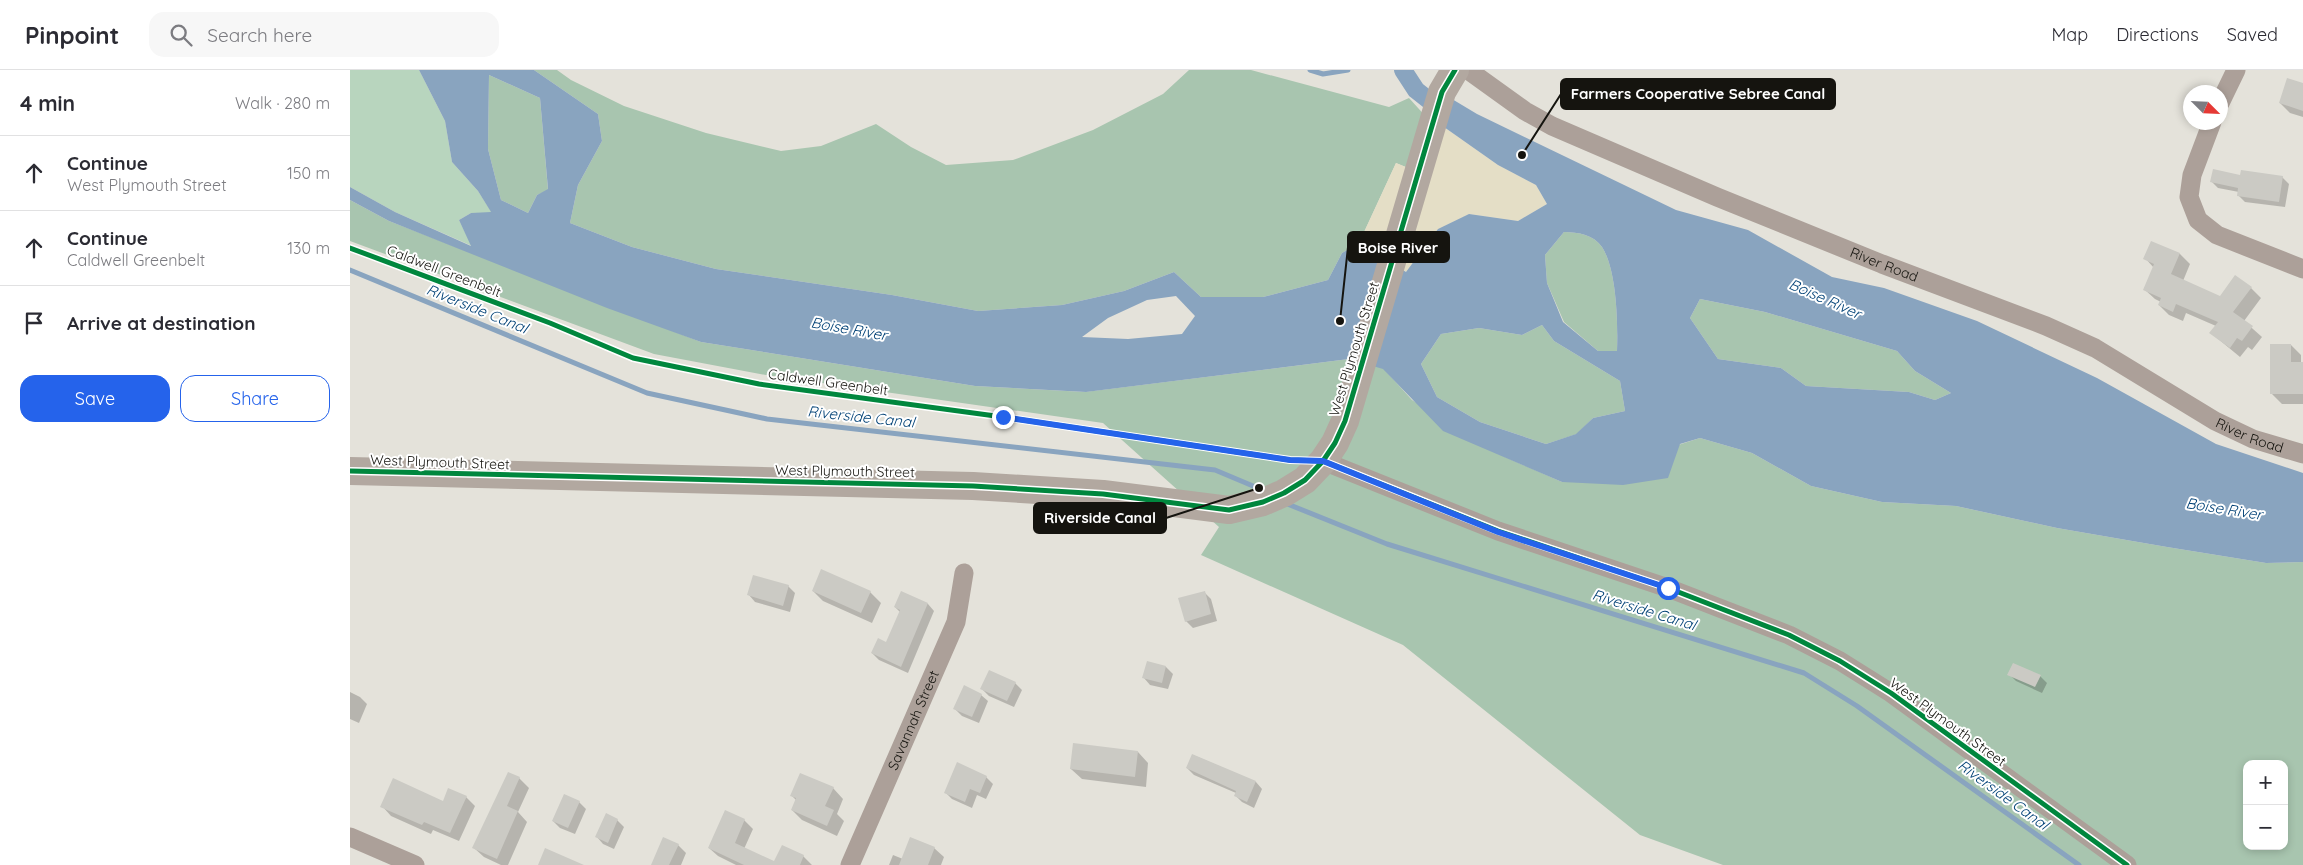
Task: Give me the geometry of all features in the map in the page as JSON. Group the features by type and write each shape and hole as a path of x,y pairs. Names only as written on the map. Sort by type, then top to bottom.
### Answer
{"street":[{"name":"River Road","path":"1468,70 1525,111 1552,126 1726,201 1882,264 2046,326 2095,348 2215,421 2253,439 2303,454"},
{"path":"2228,86 2236,70"},
{"name":"West Plymouth Street","path":"350,471 973,486 1103,494 1230,510 1248,507 1274,498 1305,480 1323,461 1335,443 1345,421 1449,81"},
{"path":"2209,130 2192,175 2188,196 2198,220 2217,235 2303,269"},
{"name":"West Plymouth Street","path":"1323,461 1498,532 1668,588 1789,635 1840,661 1891,693 2127,865"},
{"name":"Savannah Street","path":"850,865 956,622 964,573"},
{"path":"350,837 415,865"}],"green space":[{"path":"350,70 419,70 445,121 452,162 478,191 492,213 471,213 459,220 472,246 395,212 350,187"},
{"path":"534,70 557,70 571,80 624,106 706,133 781,151 821,146 876,124 911,147 946,165 1013,160 1093,130 1163,94 1189,70 1251,70 1389,107 1409,98 1428,119 1413,170 1396,163 1359,243 1342,253 1328,280 1263,297 1201,297 1174,272 1124,291 1062,305 978,311 892,295 716,269 632,247 570,223 578,185 602,141 598,114"},
{"path":"489,75 540,98 548,190 537,195 528,213 501,200 488,149"},
{"path":"350,200 389,221 701,342 975,386 1085,392 1349,359 1383,368 1412,400 1505,457 1562,482 1700,438 1752,453 1811,486 1882,502 1956,506 2057,528 2266,563 2303,562 2303,865 1723,865 1640,835 1403,645 1201,555 1219,527 1103,423 766,375 654,354 350,241"},
{"path":"1564,232 1590,237 1599,243 1607,257 1616,298 1617,351 1598,351 1564,322 1547,283 1545,255"},
{"path":"1700,299 1765,312 1897,351 1915,371 1951,393 1935,400 1909,392 1806,386 1781,368 1718,359 1690,318"},
{"path":"1542,325 1554,341 1620,381 1625,411 1593,418 1577,434 1546,444 1480,422 1437,397 1421,364 1441,334 1479,328 1522,335"}],"sand":[{"path":"1444,127 1498,165 1536,185 1547,204 1518,221 1469,214 1439,229 1406,272 1401,269"},
{"path":"1396,163 1413,170 1385,259 1359,243"}],"water":[{"path":"419,70 534,70 598,114 602,141 578,185 570,223 632,247 716,269 892,295 978,311 1062,305 1124,291 1174,272 1201,297 1263,297 1328,280 1342,253 1359,243 1406,272 1438,229 1469,214 1518,221 1547,204 1536,185 1498,165 1444,127 1452,99 1477,114 1676,210 1748,230 1832,277 1884,288 1977,321 2097,378 2216,444 2303,473 2303,562 2266,563 2057,528 1956,506 1882,502 1811,486 1752,453 1700,438 1680,444 1668,478 1623,485 1562,482 1443,431 1383,369 1349,359 1086,392 975,386 701,342 607,308 389,221 350,200 350,187 395,212 471,246 459,220 471,213 491,212 478,191 452,162 445,121","holes":["489,75 540,98 548,189 537,195 528,213 501,200 488,149","1564,232 1585,235 1599,243 1607,257 1614,283 1617,313 1617,351 1598,351 1563,322 1547,283 1545,255","1176,296 1195,316 1182,334 1128,339 1082,337 1108,318 1147,300","1700,299 1765,312 1897,351 1915,371 1951,393 1935,400 1909,392 1806,386 1781,368 1718,359 1690,318","1542,325 1554,341 1620,381 1625,411 1593,418 1576,434 1546,444 1480,422 1437,397 1421,364 1441,334 1479,328 1522,335"]}],"building":[{"path":"2287,78 2303,83 2303,111 2279,103"},
{"path":"2213,169 2240,175 2241,170 2283,176 2279,202 2237,196 2238,188 2210,182"},
{"path":"2151,241 2180,253 2171,274 2220,296 2235,275 2252,287 2233,312 2253,326 2242,341 2237,338 2230,348 2209,333 2218,322 2176,304 2173,312 2158,305 2161,298 2143,290 2154,264 2143,259"},
{"path":"2270,344 2291,344 2291,362 2303,362 2303,394 2270,394"},
{"path":"821,569 871,591 861,613 812,591"},
{"path":"753,575 789,585 783,606 747,595"},
{"path":"901,591 928,603 901,667 871,653 878,638 886,642 900,610 894,607"},
{"path":"1205,591 1211,614 1185,622 1178,598"},
{"path":"1147,661 1166,666 1162,683 1142,678"},
{"path":"2013,663 2041,675 2035,687 2007,675"},
{"path":"989,670 1016,682 1007,701 980,689"},
{"path":"964,685 982,694 972,717 953,709"},
{"path":"1073,743 1138,751 1135,777 1070,769"},
{"path":"1192,754 1256,781 1247,802 1234,796 1236,791 1186,768"},
{"path":"957,762 987,776 980,793 970,789 965,802 944,793"},
{"path":"508,772 520,777 507,806 518,811 497,859 472,848"},
{"path":"800,773 834,787 825,806 834,810 827,826 791,810 796,798 790,796"},
{"path":"393,778 443,801 448,788 467,796 450,833 424,822 422,825 380,807"},
{"path":"564,794 580,801 568,828 552,821"},
{"path":"725,810 745,819 735,843 774,861 782,845 804,855 800,865 744,865 708,848"},
{"path":"606,813 618,819 608,843 595,837"},
{"path":"663,837 679,844 669,865 651,865"},
{"path":"910,837 935,847 928,865 899,865"},
{"path":"545,848 584,865 538,865"}],"waterway":[{"path":"1310,70 1323,74 1348,70"},
{"path":"1403,70 1416,90 1445,113"},
{"name":"Riverside Canal","path":"350,270 647,393 767,419 1215,470 1265,491"},
{"name":"Riverside Canal","path":"1285,503 1387,544 1804,673 1857,706 2079,865"}],"cycle path":[{"path":"350,471 973,486 1103,494 1229,510 1263,502 1284,493 1305,480 1323,461 1335,443 1345,421 1442,92 1455,70"},
{"name":"Caldwell Greenbelt","path":"350,248 550,323 633,358 759,384 1003,417 1290,460 1323,461 1498,531 1668,588 1789,635 1840,661 1891,693 2127,865"}],"place":[{"name":"Farmers Cooperative Sebree Canal","path":"1522,155"},
{"name":"Boise River","path":"1340,321"},
{"name":"Riverside Canal","path":"1259,488"}],"route":[{"path":"1003,417 1290,460 1323,461 1498,532 1668,588"}]}
